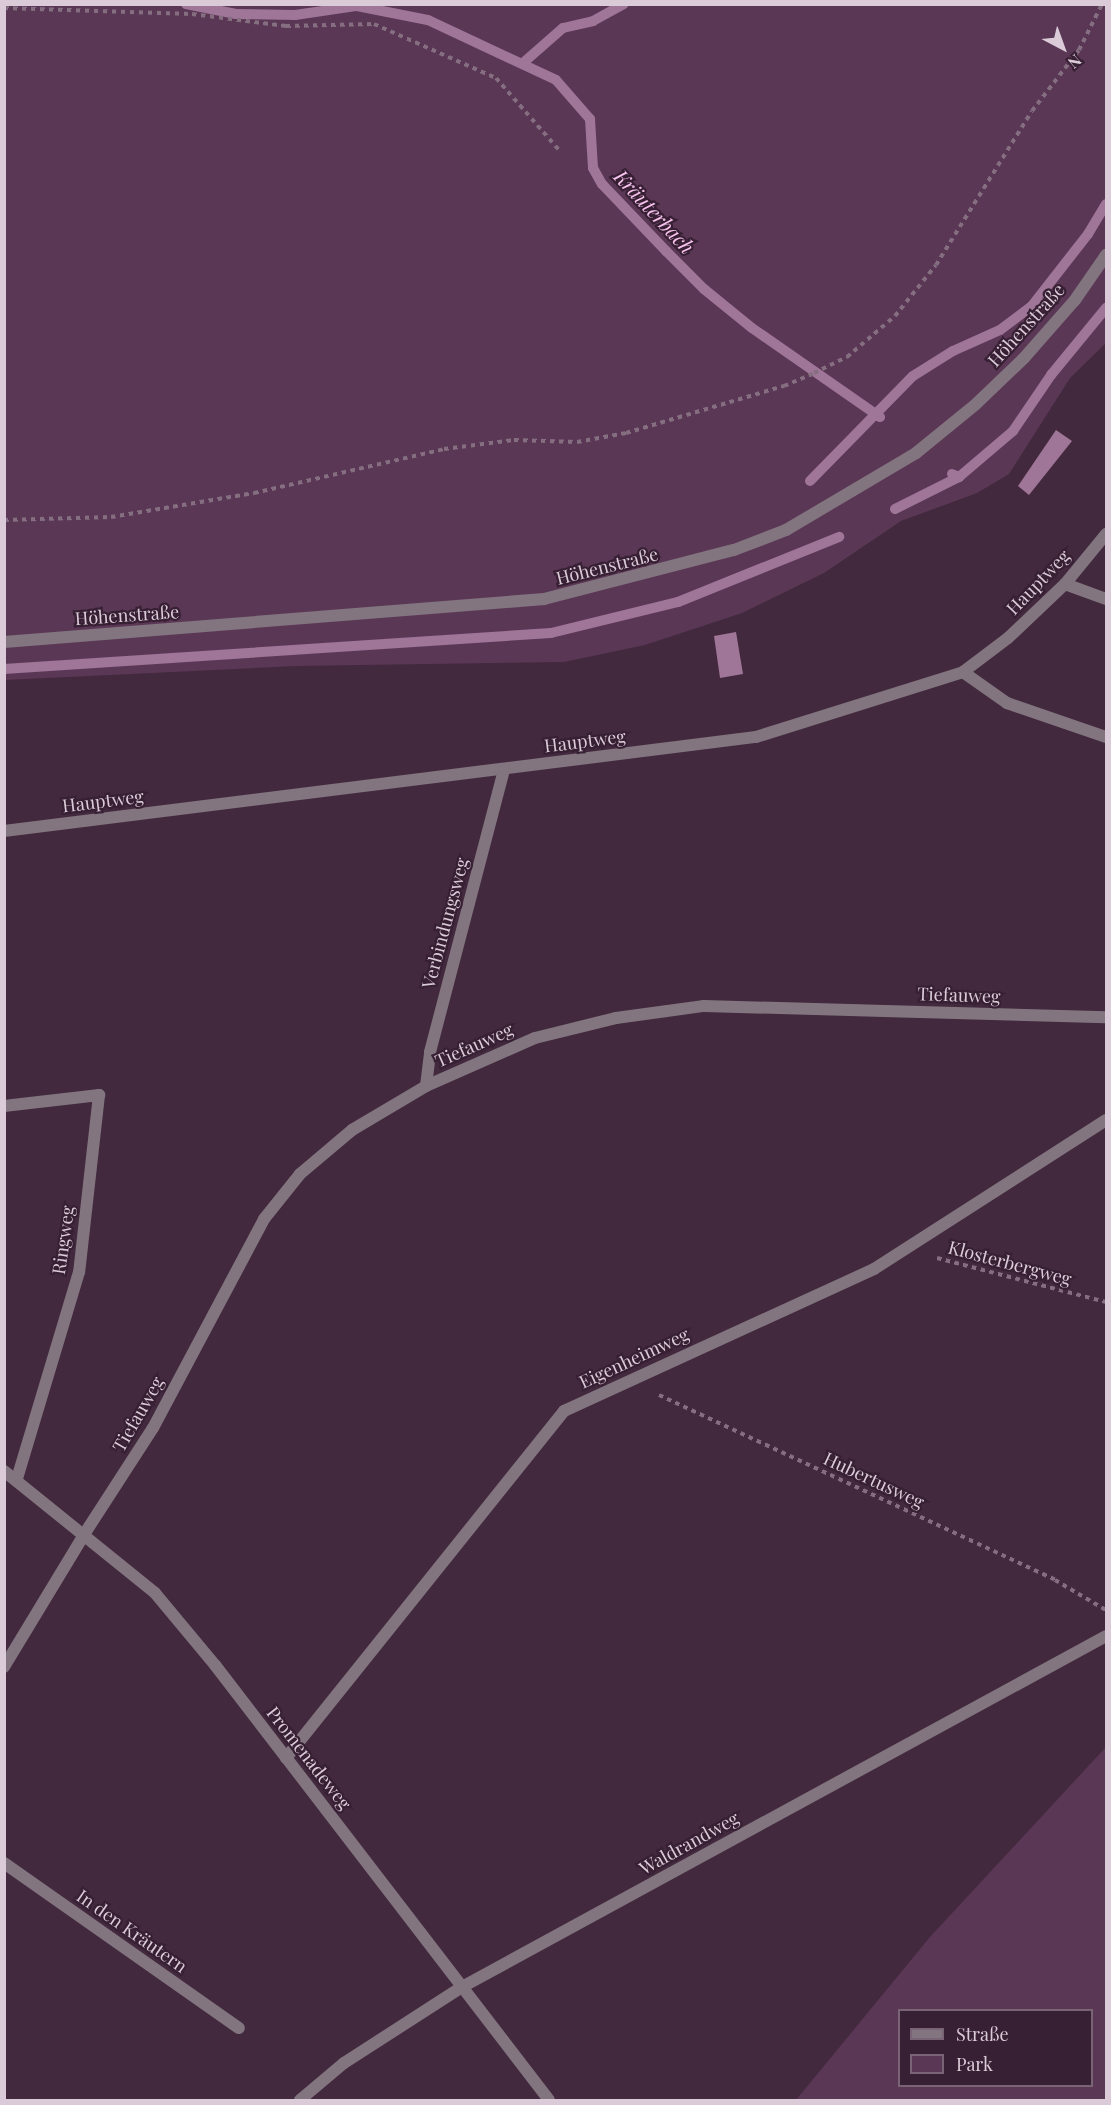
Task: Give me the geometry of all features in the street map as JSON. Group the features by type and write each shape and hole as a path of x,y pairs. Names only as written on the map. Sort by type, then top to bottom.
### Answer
{"street":[{"name":"Höhenstraße","path":"4,642 544,599 734,550 786,530 916,453 976,404 1024,358 1075,300 1107,255"},
{"name":"Hauptweg","path":"4,831 756,737 963,672 1008,638 1065,584 1107,534"},
{"path":"1065,584 1107,598"},
{"path":"963,672 1007,703 1107,737"},
{"name":"Verbindungsweg","path":"426,1086 430,1052 504,770"},
{"name":"Tiefauweg","path":"4,1667 85,1533 153,1428 264,1219 300,1174 352,1130 426,1086 535,1038 616,1018 704,1006 1107,1017"},
{"name":"Ringweg","path":"4,1107 99,1095 79,1272 17,1479"},
{"name":"Eigenheimweg","path":"286,1758 564,1411 626,1380 874,1269 1107,1120"},
{"name":"Promenadeweg","path":"4,1471 85,1533 155,1593 286,1758 549,2100"},
{"name":"Waldrandweg","path":"300,2100 344,2062 462,1987 1107,1636"},
{"name":"In den Kräutern","path":"4,1863 239,2028"}],"path":[{"path":"4,520 111,517 254,493 444,449 514,440 577,442 626,433 784,386 814,373 847,357 895,316 929,273 1032,111 1079,50 1102,4"},
{"path":"4,8 192,14 286,26 374,24 496,78 560,151"},
{"name":"Klosterbergweg","path":"907,1250 1107,1302"},
{"name":"Hubertusweg","path":"626,1380 1055,1580 1107,1611"}],"green space":[{"path":"4,5 1106,5 1106,343 1070,378 1009,474 977,493 901,521 824,573 742,613 645,645 564,662 296,666 5,680"},
{"path":"1106,1747 1106,2100 796,2100 930,1937"}],"shaded area":[{"path":"1056,430 1072,441 1029,495 1018,486"},
{"path":"736,632 743,674 720,678 714,636"}],"waterway":[{"name":"Kräuterbach","path":"186,4 236,14 295,15 357,6 428,20 556,80 590,119 593,168 602,184 666,251 704,289 752,328 880,417"},
{"path":"523,63 563,28 593,21 624,4"},
{"path":"810,481 913,376 953,351 1000,330 1031,307 1088,234 1106,204"},
{"path":"952,474 959,477 1013,431 1051,375 1106,308"},
{"path":"895,509 959,477"},
{"path":"4,669 551,633 678,602 839,537"}]}
